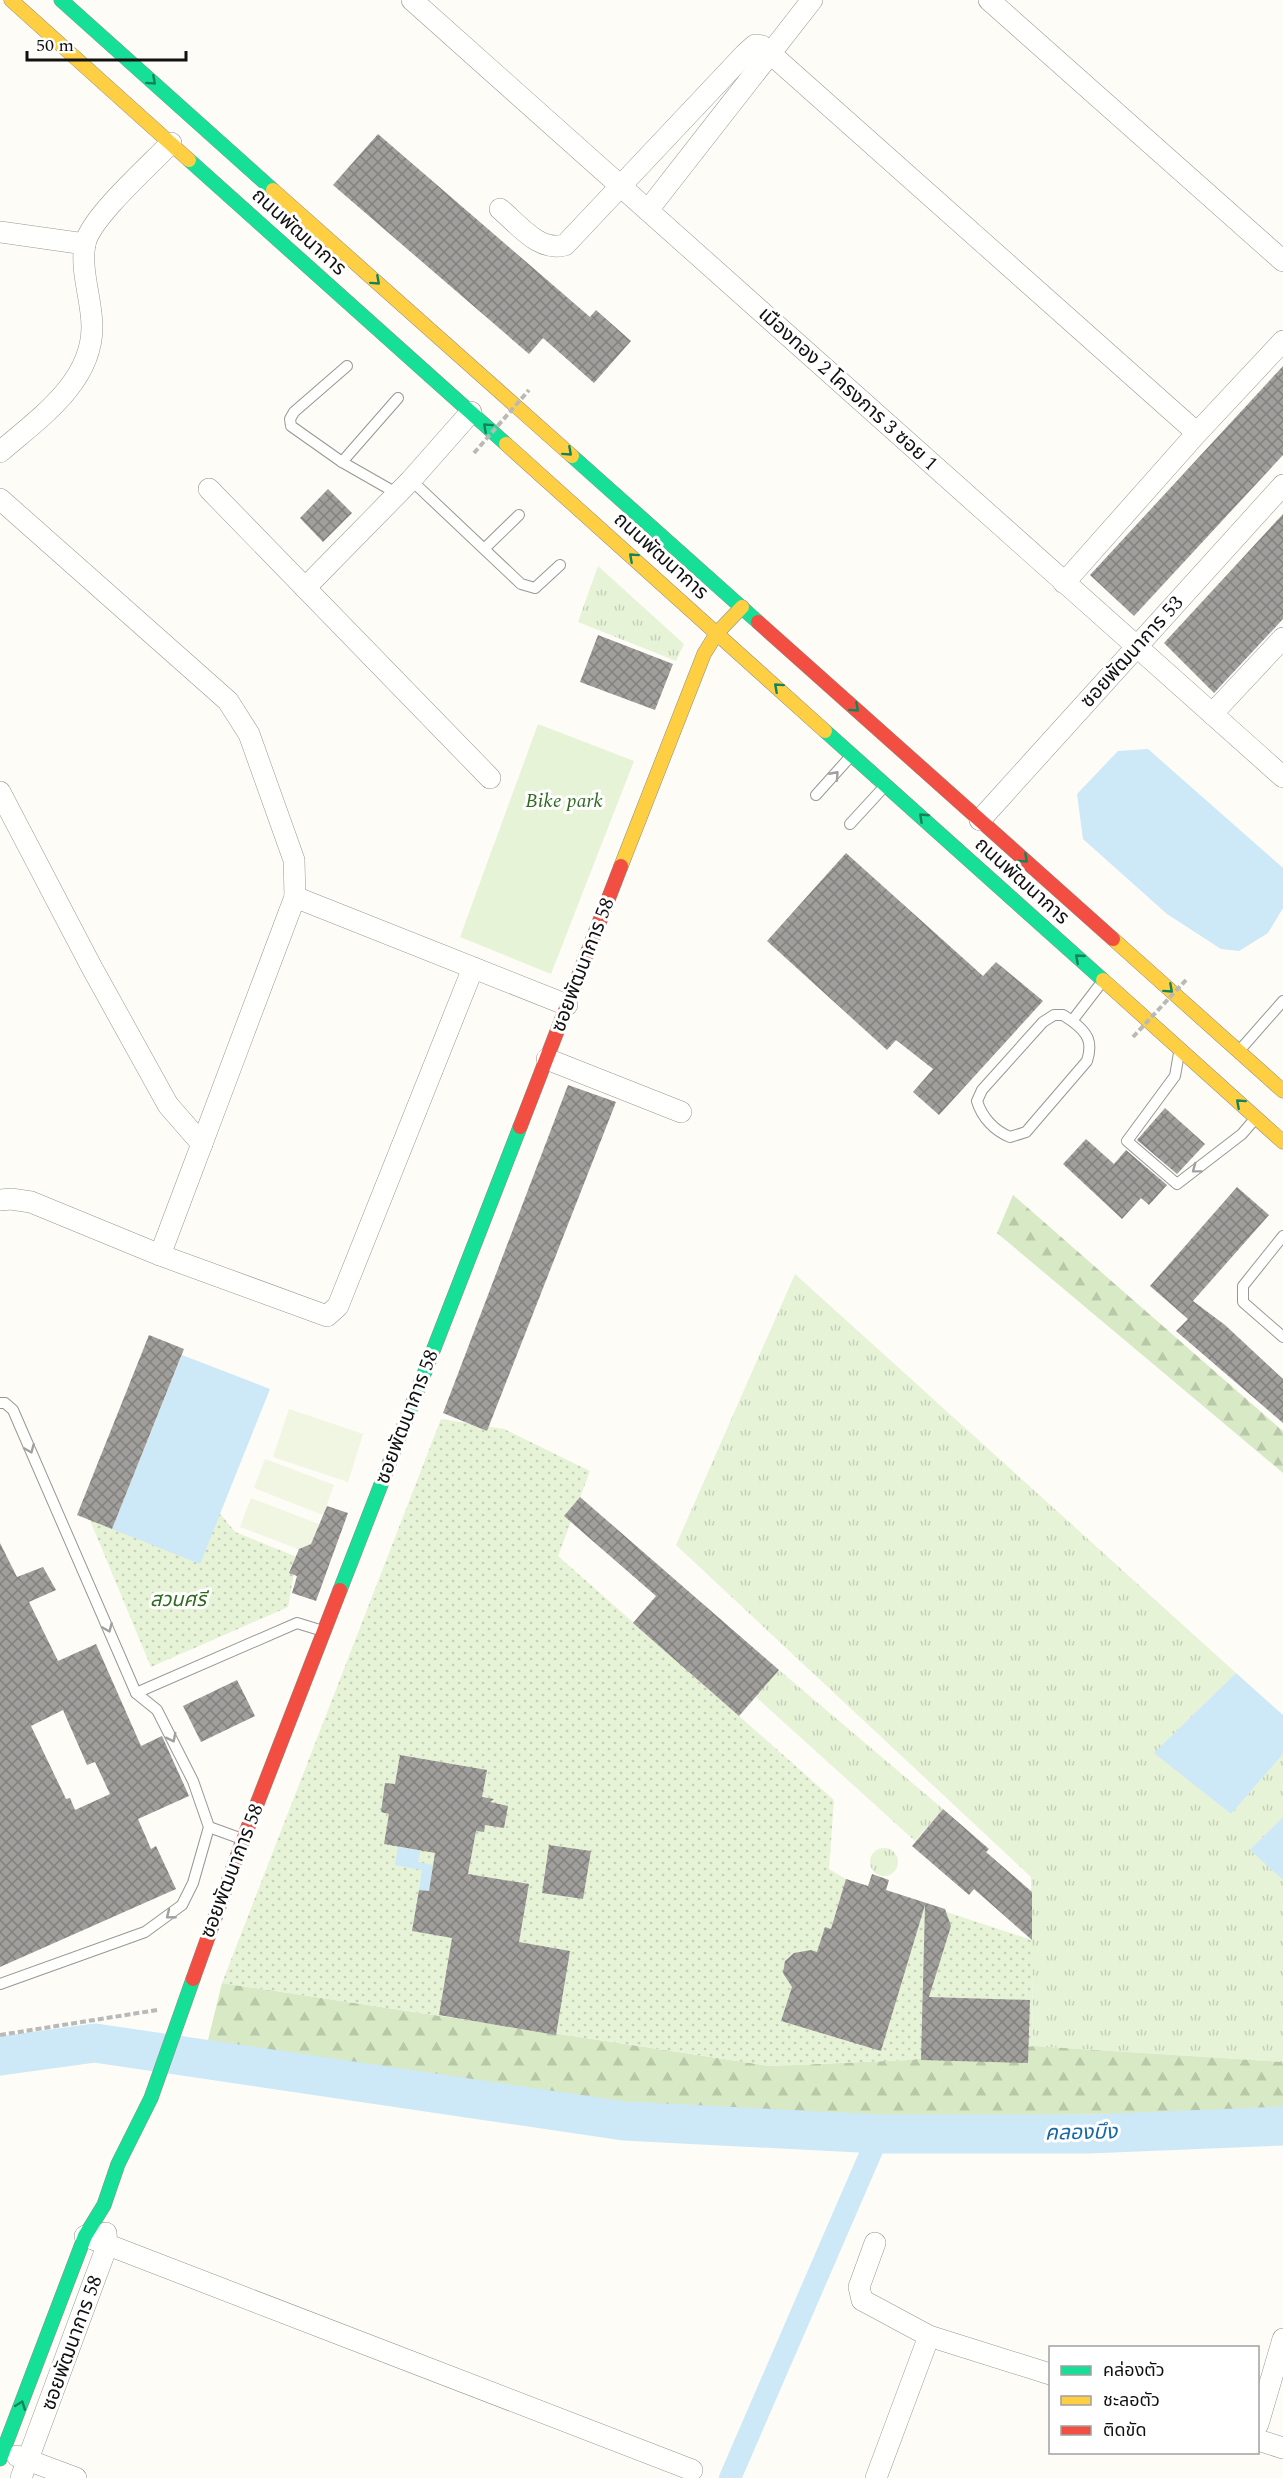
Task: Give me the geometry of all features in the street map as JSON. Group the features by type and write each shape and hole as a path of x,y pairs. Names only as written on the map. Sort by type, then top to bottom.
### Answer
{"main road":[{"name":"ถนนพัฒนาการ","path":"11,0 1283,1142"},
{"name":"ถนนพัฒนาการ","path":"61,0 1283,1091"},
{"name":"ซอยพัฒนาการ 58","path":"1,2454 85,2236 104,2205 118,2164 151,2098 192,1978 323,1631 704,654 717,633 742,607"},
{"path":"965,858 980,820"}],"street":[{"name":"เมืองทอง 2 โครงการ 3 ซอย 1","path":"412,0 1283,777"},
{"path":"648,210 812,0"},
{"path":"989,0 1283,261"},
{"path":"500,209 543,246 553,248 565,245 755,45 762,46 1197,433"},
{"path":"0,452 61,399 76,379 89,351 92,327 85,244 92,228 103,214 171,143"},
{"path":"0,232 85,244"},
{"path":"1064,583 1197,433 1283,341"},
{"path":"305,588 404,487 471,412"},
{"name":"ซอยพัฒนาการ 53","path":"980,820 1283,485"},
{"path":"209,489 490,778"},
{"path":"0,499 228,701 249,734 294,860 295,897 160,1255"},
{"path":"1212,714 1283,638"},
{"path":"0,792 91,966 168,1105 202,1144"},
{"path":"295,897 567,1005"},
{"path":"0,1200 31,1202 160,1255 318,1315 327,1316 338,1306 473,968"},
{"path":"547,1059 681,1112"},
{"name":"ซอยพัฒนาการ 58","path":"25,2469 107,2246 104,2205"},
{"path":"85,2236 692,2470"},
{"path":"875,2242 860,2287 862,2300 929,2336 1049,2374"},
{"path":"876,2478 929,2336"},
{"path":"1259,2417 1283,2339"},
{"path":"1259,2441 1283,2448"},
{"path":"1,2454 25,2469 76,2478"}],"lane":[{"path":"347,366 294,412 290,419 291,426 297,432 342,462 404,487 485,548 528,588 541,584 560,565"},
{"path":"342,462 398,398"},
{"path":"485,548 519,515"},
{"path":"816,795 853,755"},
{"path":"850,824 886,784"},
{"path":"1072,1021 1103,980"},
{"path":"1239,1052 1283,1001"},
{"path":"1054,1015 1063,1015 1072,1021 1089,1037 1091,1048 1087,1061 1026,1132 1010,1137 1000,1133 981,1114 977,1101 982,1090 1043,1023 1054,1015"},
{"path":"1179,1048 1175,1076 1127,1141 1177,1184 1242,1134 1256,1118"},
{"path":"1281,1243 1244,1286 1242,1302 1283,1337"},
{"path":"0,1403 5,1403 13,1410 136,1693 157,1710 193,1781 209,1827 193,1883 182,1905 165,1919 145,1932 0,1984"},
{"path":"136,1693 297,1623 323,1631"},
{"path":"209,1827 243,1840"}],"path":[{"path":"474,453 529,390"},
{"path":"1133,1037 1186,980"},
{"path":"0,2035 167,2009"}],"green space":[{"path":"598,566 684,644 676,661 578,622"},
{"name":"Bike park","path":"538,724 634,761 551,974 460,937"},
{"path":"1013,1195 1283,1431 1283,1473 997,1233"},
{"path":"795,1274 1236,1673 1155,1753 1231,1814 1283,1754 1283,1817 1251,1850 1283,1880 1283,2062 1033,2046 1031,1877 676,1545"},
{"path":"289,1409 363,1434 348,1482 273,1457"},
{"path":"441,1419 504,1429 590,1471 558,1556 834,1800 829,1869 846,1879 1032,1940 1033,2046 908,2060 771,2066 222,1983"},
{"path":"265,1459 334,1485 323,1515 254,1488"},
{"path":"251,1498 319,1524 308,1553 240,1527"},
{"name":"สวนศรี","path":"219,1512 235,1532 297,1557 288,1607 151,1667 87,1513 202,1555"},
{"path":"779,1670 943,1809 915,1841 756,1697"},
{"path":"884,1848 894,1852 898,1862 894,1872 884,1876 874,1872 870,1862 874,1852"},
{"path":"222,1983 771,2066 908,2060 1033,2046 1283,2062 1283,2112 1001,2116 789,2114 654,2107 590,2101 398,2075 207,2044"}],"water":[{"path":"1148,749 1283,868 1283,908 1268,933 1239,951 1221,949 1167,914 1083,839 1077,794 1118,751"},
{"path":"182,1355 270,1389 200,1564 112,1529"},
{"path":"1236,1673 1283,1715 1283,1754 1231,1814 1154,1753"},
{"path":"1283,1817 1283,1880 1250,1850"},
{"path":"398,1847 420,1851 418,1862 433,1865 429,1891 419,1890 422,1870 395,1865"}],"building":[{"path":"378,134 590,317 596,310 631,341 594,383 543,338 529,354 333,185"},
{"path":"1283,366 1283,455 1134,616 1090,575"},
{"path":"328,489 352,513 323,542 300,518"},
{"path":"1283,514 1283,619 1214,693 1164,643"},
{"path":"598,635 673,664 655,710 580,682"},
{"path":"846,853 983,976 996,962 1043,1001 939,1115 913,1092 933,1069 896,1040 887,1050 767,941"},
{"path":"568,1085 616,1102 487,1431 443,1413"},
{"path":"1165,1108 1205,1144 1177,1174 1137,1140"},
{"path":"1086,1139 1114,1164 1126,1150 1167,1185 1149,1205 1141,1198 1122,1219 1063,1164"},
{"path":"1237,1187 1269,1215 1193,1301 1225,1325 1283,1379 1283,1423 1176,1331 1188,1319 1150,1286"},
{"path":"149,1335 184,1349 112,1529 77,1515"},
{"path":"580,1497 779,1670 739,1716 633,1623 656,1596 564,1516"},
{"path":"327,1506 348,1513 316,1601 292,1593 297,1576 289,1573 299,1549 311,1544"},
{"path":"0,1543 17,1577 43,1567 56,1590 29,1602 58,1661 96,1644 141,1746 162,1736 189,1796 138,1819 151,1849 156,1846 176,1889 0,1967","holes":["63,1710 87,1765 95,1762 110,1794 75,1810 70,1798 66,1799 31,1726"]},
{"path":"237,1680 255,1716 201,1742 183,1706"},
{"path":"400,1755 487,1770 482,1797 494,1799 490,1802 508,1806 504,1828 485,1825 484,1832 476,1831 468,1874 529,1884 519,1942 570,1951 556,2035 439,2015 452,1938 412,1931 419,1890 429,1891 435,1853 384,1844 389,1814 381,1812 385,1783 395,1784"},
{"path":"943,1809 989,1849 986,1852 1032,1892 1032,1940 974,1889 969,1895 912,1846"},
{"path":"549,1845 591,1851 583,1899 542,1893"},
{"path":"872,1874 889,1880 886,1890 945,1909 951,1926 929,1997 1030,2000 1028,2063 921,2060 925,1905 881,2051 781,2021 792,1987 783,1973 785,1961 794,1953 811,1950 817,1952 825,1927 831,1929 846,1879 868,1886"}],"waterway":[{"name":"คลองบึง","path":"0,2056 95,2043 624,2121 879,2134 1088,2134 1283,2126"},
{"path":"730,2478 879,2134"}],"traffic: fast":[{"path":"61,0 273,190"},
{"path":"189,160 506,444"},
{"path":"572,456 758,622"},
{"path":"825,731 1103,980"},
{"path":"340,1590 520,1127"},
{"path":"0,2459 85,2236 104,2205 118,2164 151,2098 193,1979"}],"traffic: slow":[{"path":"11,0 189,160"},
{"path":"273,190 572,456"},
{"path":"506,444 825,731"},
{"path":"621,866 704,654 717,633 742,607"},
{"path":"1113,939 1283,1091"},
{"path":"1103,980 1283,1142"}],"traffic: jam":[{"path":"758,622 1113,939"},
{"path":"520,1127 621,866"},
{"path":"193,1979 243,1840 340,1590"}]}
